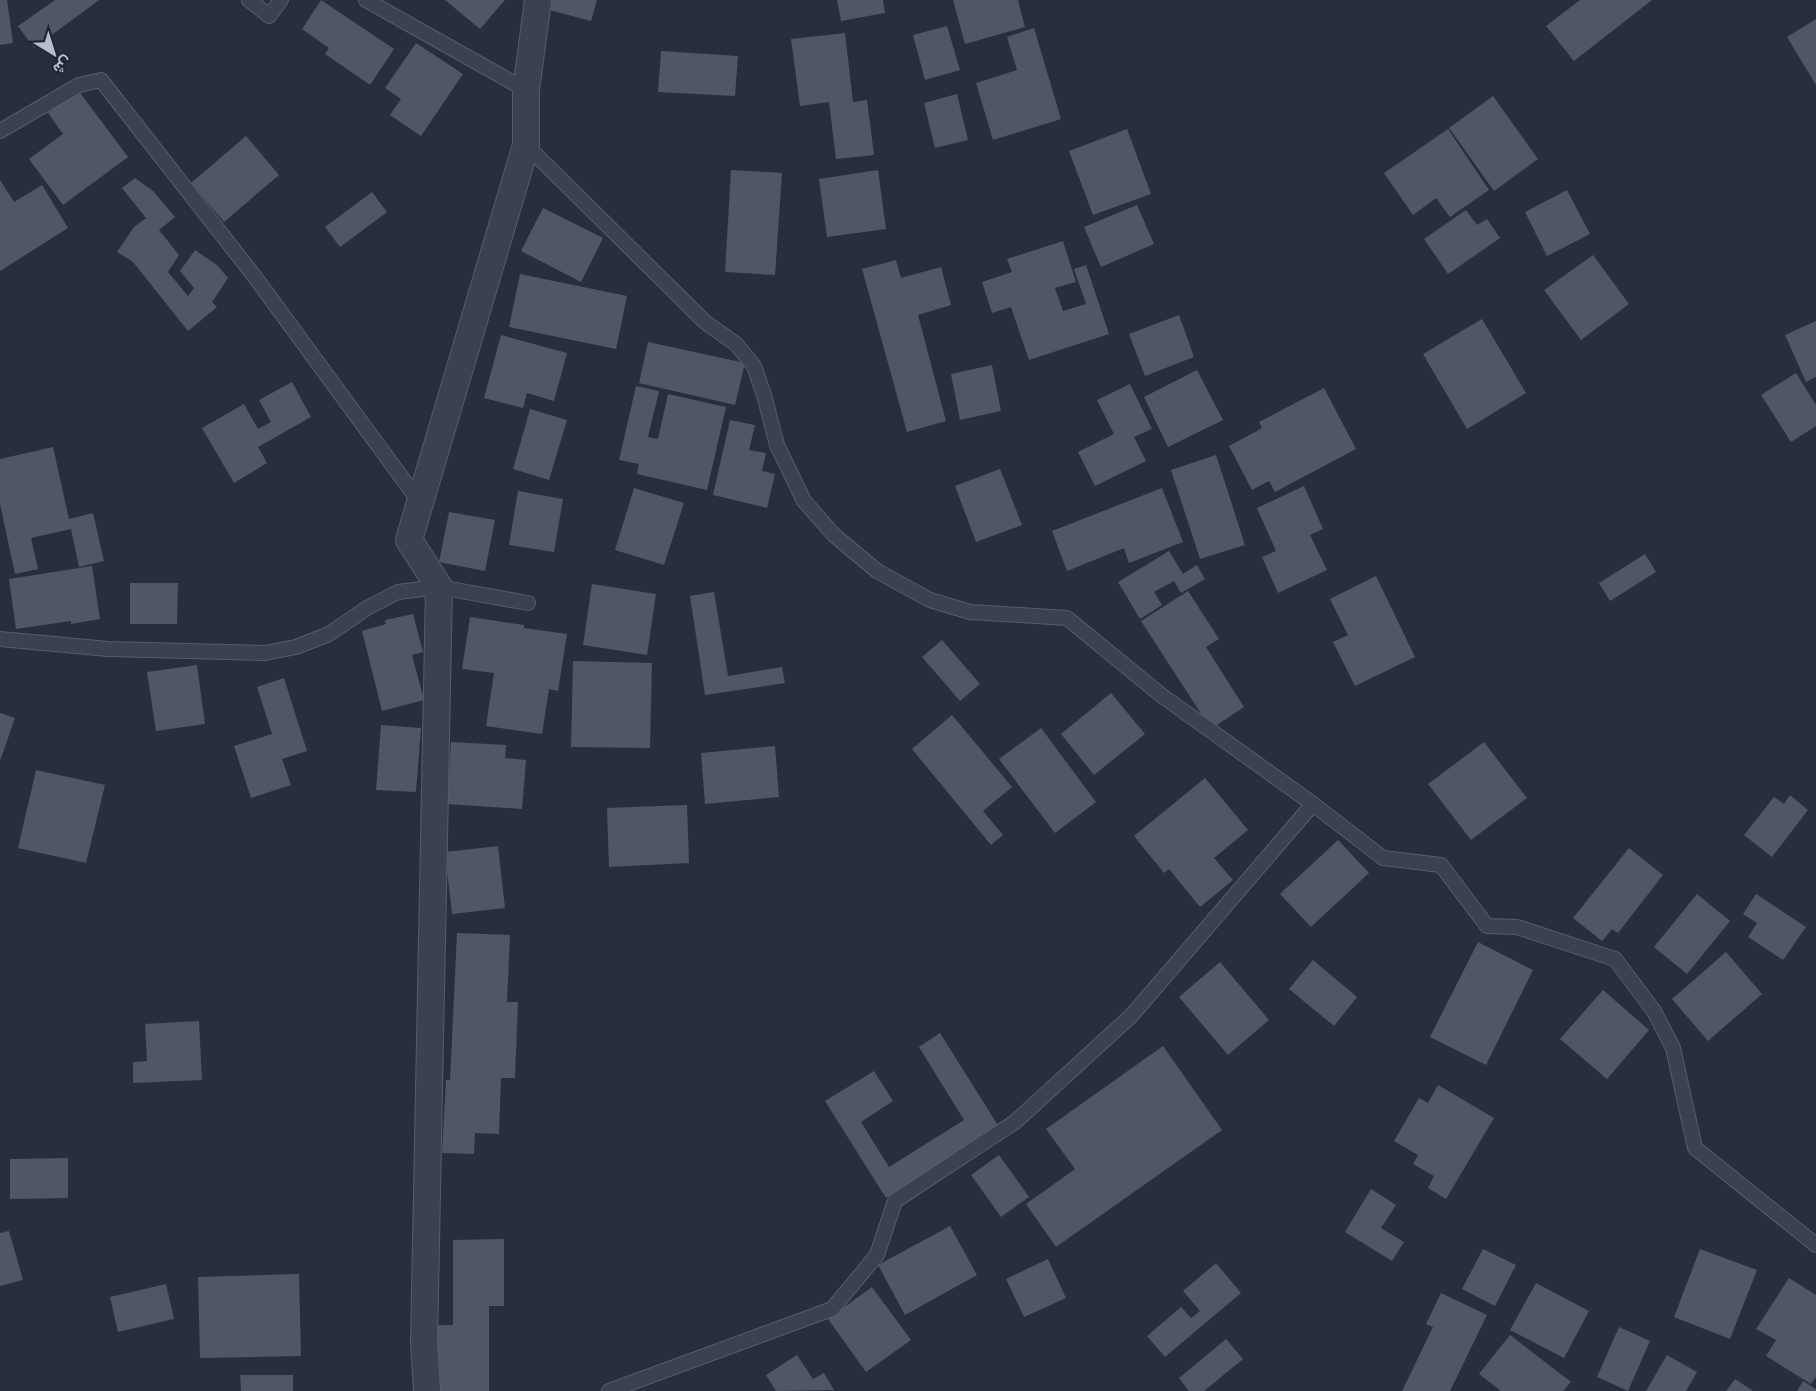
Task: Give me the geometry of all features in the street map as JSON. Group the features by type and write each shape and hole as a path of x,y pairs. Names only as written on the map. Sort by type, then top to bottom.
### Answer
{"street":[{"path":"427,1391 424,1343 440,587 409,540 526,145 526,90 538,0"}],"lane":[{"path":"249,0 269,16 281,0"},
{"path":"366,0 526,90"},
{"path":"0,131 80,85 101,80 255,277 421,504"},
{"path":"526,145 705,322 736,344 754,366 777,445 804,501 834,535 878,571 930,600 970,612 1067,618 1161,695 1313,804 1383,858 1441,865 1487,926 1517,927 1615,959 1654,1011 1673,1048 1695,1148 1816,1245"},
{"path":"0,639 108,649 265,653 296,647 329,634 367,608 398,592 440,587 528,603"},
{"path":"609,1391 832,1309 877,1255 895,1201 1015,1122 1132,1015 1313,804"}],"building":[{"path":"0,0 7,0 13,43 0,45"},
{"path":"55,0 99,0 34,48 18,26"},
{"path":"321,0 394,49 370,85 325,54 329,48 302,29"},
{"path":"445,0 505,0 480,29"},
{"path":"540,0 597,0 591,21 538,7"},
{"path":"837,0 883,0 885,13 841,21"},
{"path":"953,0 1018,0 1025,27 965,44"},
{"path":"1580,0 1652,0 1574,61 1546,26"},
{"path":"1816,19 1816,85 1787,37"},
{"path":"947,26 960,70 925,80 913,35"},
{"path":"1034,28 1061,119 993,140 976,83 1017,70 1007,37"},
{"path":"845,33 853,102 867,100 874,155 836,159 829,102 800,106 791,39"},
{"path":"416,43 463,74 421,136 390,115 401,99 385,88"},
{"path":"661,51 738,56 735,96 658,92"},
{"path":"78,90 128,157 63,205 29,159 63,134 48,113"},
{"path":"957,94 968,140 935,148 924,103"},
{"path":"1493,96 1538,159 1494,191 1449,128"},
{"path":"1127,129 1151,194 1093,215 1069,151"},
{"path":"1448,129 1489,190 1450,217 1436,198 1413,215 1384,173"},
{"path":"246,136 279,175 224,222 191,183"},
{"path":"731,170 782,173 775,275 725,272"},
{"path":"878,170 886,229 827,237 819,179"},
{"path":"135,178 153,191 175,217 159,230 179,255 168,272 188,296 194,288 180,271 195,250 217,265 228,278 212,302 217,307 188,331 133,262 117,252 134,227 146,218 122,188"},
{"path":"0,180 14,202 42,185 68,228 0,271"},
{"path":"1567,190 1590,234 1547,256 1525,212"},
{"path":"372,192 387,212 340,247 325,227"},
{"path":"1137,205 1154,244 1101,267 1084,227"},
{"path":"543,208 603,238 581,282 521,251"},
{"path":"1466,210 1477,225 1487,219 1500,238 1448,274 1424,239"},
{"path":"1063,241 1076,282 1055,288 1063,311 1086,304 1074,269 1086,265 1109,334 1029,360 1011,307 992,313 982,282 1012,272 1007,259"},
{"path":"1593,255 1629,304 1581,340 1544,290"},
{"path":"896,260 901,278 941,267 951,305 918,315 946,421 907,432 862,269"},
{"path":"520,274 627,296 616,349 509,327"},
{"path":"1179,315 1194,357 1145,376 1129,334"},
{"path":"1482,319 1526,393 1467,429 1423,354"},
{"path":"1816,321 1816,377 1806,382 1785,335"},
{"path":"501,335 567,353 554,401 527,393 523,408 484,398"},
{"path":"648,342 745,363 735,405 639,383"},
{"path":"992,365 1001,411 960,420 951,374"},
{"path":"1197,370 1223,420 1168,447 1144,397"},
{"path":"1796,373 1816,405 1816,426 1791,442 1761,395"},
{"path":"292,382 311,417 258,447 267,463 234,483 202,428 244,404 258,429 271,422 259,400"},
{"path":"1130,384 1152,429 1134,437 1146,461 1095,486 1078,452 1114,434 1097,400"},
{"path":"636,386 659,391 648,437 658,439 668,394 726,407 707,490 637,474 639,464 619,460"},
{"path":"1324,388 1356,449 1275,492 1269,481 1252,490 1229,446 1262,428 1259,422"},
{"path":"530,409 567,420 549,480 513,469"},
{"path":"730,420 755,425 749,450 766,453 762,471 775,474 767,508 713,495"},
{"path":"53,447 69,519 93,513 104,561 79,567 71,529 31,538 38,569 15,574 0,504 0,459"},
{"path":"1216,455 1245,545 1200,559 1171,470"},
{"path":"1000,469 1022,525 976,542 955,486"},
{"path":"1304,486 1323,529 1310,535 1327,570 1278,593 1262,557 1276,551 1257,508"},
{"path":"634,488 684,503 664,565 615,550"},
{"path":"1162,488 1183,542 1129,563 1124,548 1067,571 1052,531"},
{"path":"518,491 563,499 554,552 509,545"},
{"path":"449,512 495,520 485,571 439,562"},
{"path":"1169,551 1183,574 1197,565 1205,579 1181,593 1174,581 1154,592 1162,605 1140,619 1118,582"},
{"path":"1645,554 1656,572 1610,601 1599,583"},
{"path":"92,566 100,619 16,629 9,579"},
{"path":"1376,576 1415,657 1355,686 1333,642 1348,635 1330,599"},
{"path":"130,583 178,583 177,624 130,624"},
{"path":"592,584 656,594 647,655 583,645"},
{"path":"1188,591 1219,639 1206,647 1244,707 1211,729 1141,621"},
{"path":"714,592 728,676 782,667 785,683 705,695 690,596"},
{"path":"413,614 423,652 412,655 424,700 382,711 362,631 386,624 385,620"},
{"path":"470,617 567,634 558,691 549,689 542,734 486,726 494,673 462,669"},
{"path":"942,640 980,684 960,701 922,657"},
{"path":"573,661 652,663 650,748 571,747"},
{"path":"197,665 205,724 156,731 147,672"},
{"path":"284,678 307,751 282,759 291,785 251,798 234,746 272,734 257,687"},
{"path":"1111,693 1145,734 1094,775 1061,734"},
{"path":"0,713 15,718 0,761"},
{"path":"952,715 1012,787 983,811 1003,835 991,845 912,749"},
{"path":"381,725 421,728 416,792 376,790"},
{"path":"1041,728 1096,802 1055,833 999,759"},
{"path":"451,742 506,745 505,758 526,760 522,809 447,804"},
{"path":"1484,742 1527,798 1471,840 1428,784"},
{"path":"775,746 779,797 705,804 701,753"},
{"path":"36,770 105,785 86,863 18,848"},
{"path":"1205,778 1248,830 1214,858 1233,880 1200,907 1169,869 1164,873 1134,836"},
{"path":"1790,795 1808,810 1772,857 1744,835 1774,797 1784,804"},
{"path":"687,805 689,863 609,867 607,808"},
{"path":"1338,840 1369,873 1311,927 1280,894"},
{"path":"498,846 505,908 452,914 445,852"},
{"path":"1629,848 1663,875 1618,933 1612,929 1602,941 1573,918"},
{"path":"1697,894 1730,921 1687,974 1654,947"},
{"path":"1756,894 1806,927 1783,960 1748,937 1757,923 1743,914"},
{"path":"457,933 510,935 507,1002 518,1002 515,1078 501,1078 499,1134 475,1133 474,1154 442,1153 446,1080 450,1080"},
{"path":"1478,942 1533,970 1486,1065 1430,1037"},
{"path":"1726,952 1762,994 1708,1041 1672,999"},
{"path":"1313,960 1357,997 1334,1026 1289,989"},
{"path":"1220,962 1269,1020 1228,1055 1179,997"},
{"path":"1603,990 1649,1030 1607,1079 1560,1039"},
{"path":"199,1021 202,1080 133,1083 133,1062 147,1061 145,1024"},
{"path":"940,1033 999,1127 886,1198 825,1101 874,1071 893,1101 861,1122 889,1167 964,1120 919,1047"},
{"path":"1163,1046 1222,1130 1056,1247 1026,1204 1075,1169 1046,1129"},
{"path":"1438,1085 1494,1118 1446,1199 1428,1188 1434,1176 1413,1164 1418,1155 1394,1141 1419,1098 1428,1103"},
{"path":"999,1155 1029,1197 1001,1217 971,1175"},
{"path":"68,1158 68,1198 10,1199 10,1159"},
{"path":"1371,1189 1396,1205 1381,1228 1404,1242 1392,1261 1345,1232"},
{"path":"950,1226 977,1275 905,1315 878,1265"},
{"path":"9,1231 23,1280 0,1286 0,1233"},
{"path":"504,1239 504,1306 489,1306 489,1391 437,1391 437,1325 453,1325 453,1240"},
{"path":"1483,1249 1516,1265 1495,1306 1462,1289"},
{"path":"1700,1249 1757,1270 1730,1339 1674,1317"},
{"path":"1048,1259 1066,1298 1024,1317 1006,1279"},
{"path":"1216,1263 1241,1293 1165,1357 1147,1336 1181,1307 1191,1318 1200,1311 1183,1291"},
{"path":"299,1274 301,1356 200,1358 198,1277"},
{"path":"1789,1278 1816,1295 1816,1377 1811,1384 1766,1356 1776,1340 1756,1329"},
{"path":"1536,1283 1589,1311 1564,1358 1510,1330"},
{"path":"166,1284 174,1319 118,1332 110,1297"},
{"path":"872,1287 911,1340 866,1372 828,1319"},
{"path":"1441,1293 1487,1315 1450,1391 1402,1391 1433,1327 1426,1324"},
{"path":"1619,1327 1650,1341 1628,1391 1597,1377"},
{"path":"1510,1335 1571,1382 1563,1391 1501,1391 1479,1374"},
{"path":"1226,1339 1243,1359 1204,1391 1189,1391 1179,1378"},
{"path":"797,1355 813,1379 824,1373 834,1390 776,1391 766,1375"},
{"path":"1667,1355 1697,1372 1686,1391 1646,1391"},
{"path":"240,1375 293,1375 293,1391 241,1391"},
{"path":"1735,1379 1753,1391 1726,1391"},
{"path":"1803,1381 1816,1389 1816,1391 1797,1391"}]}
